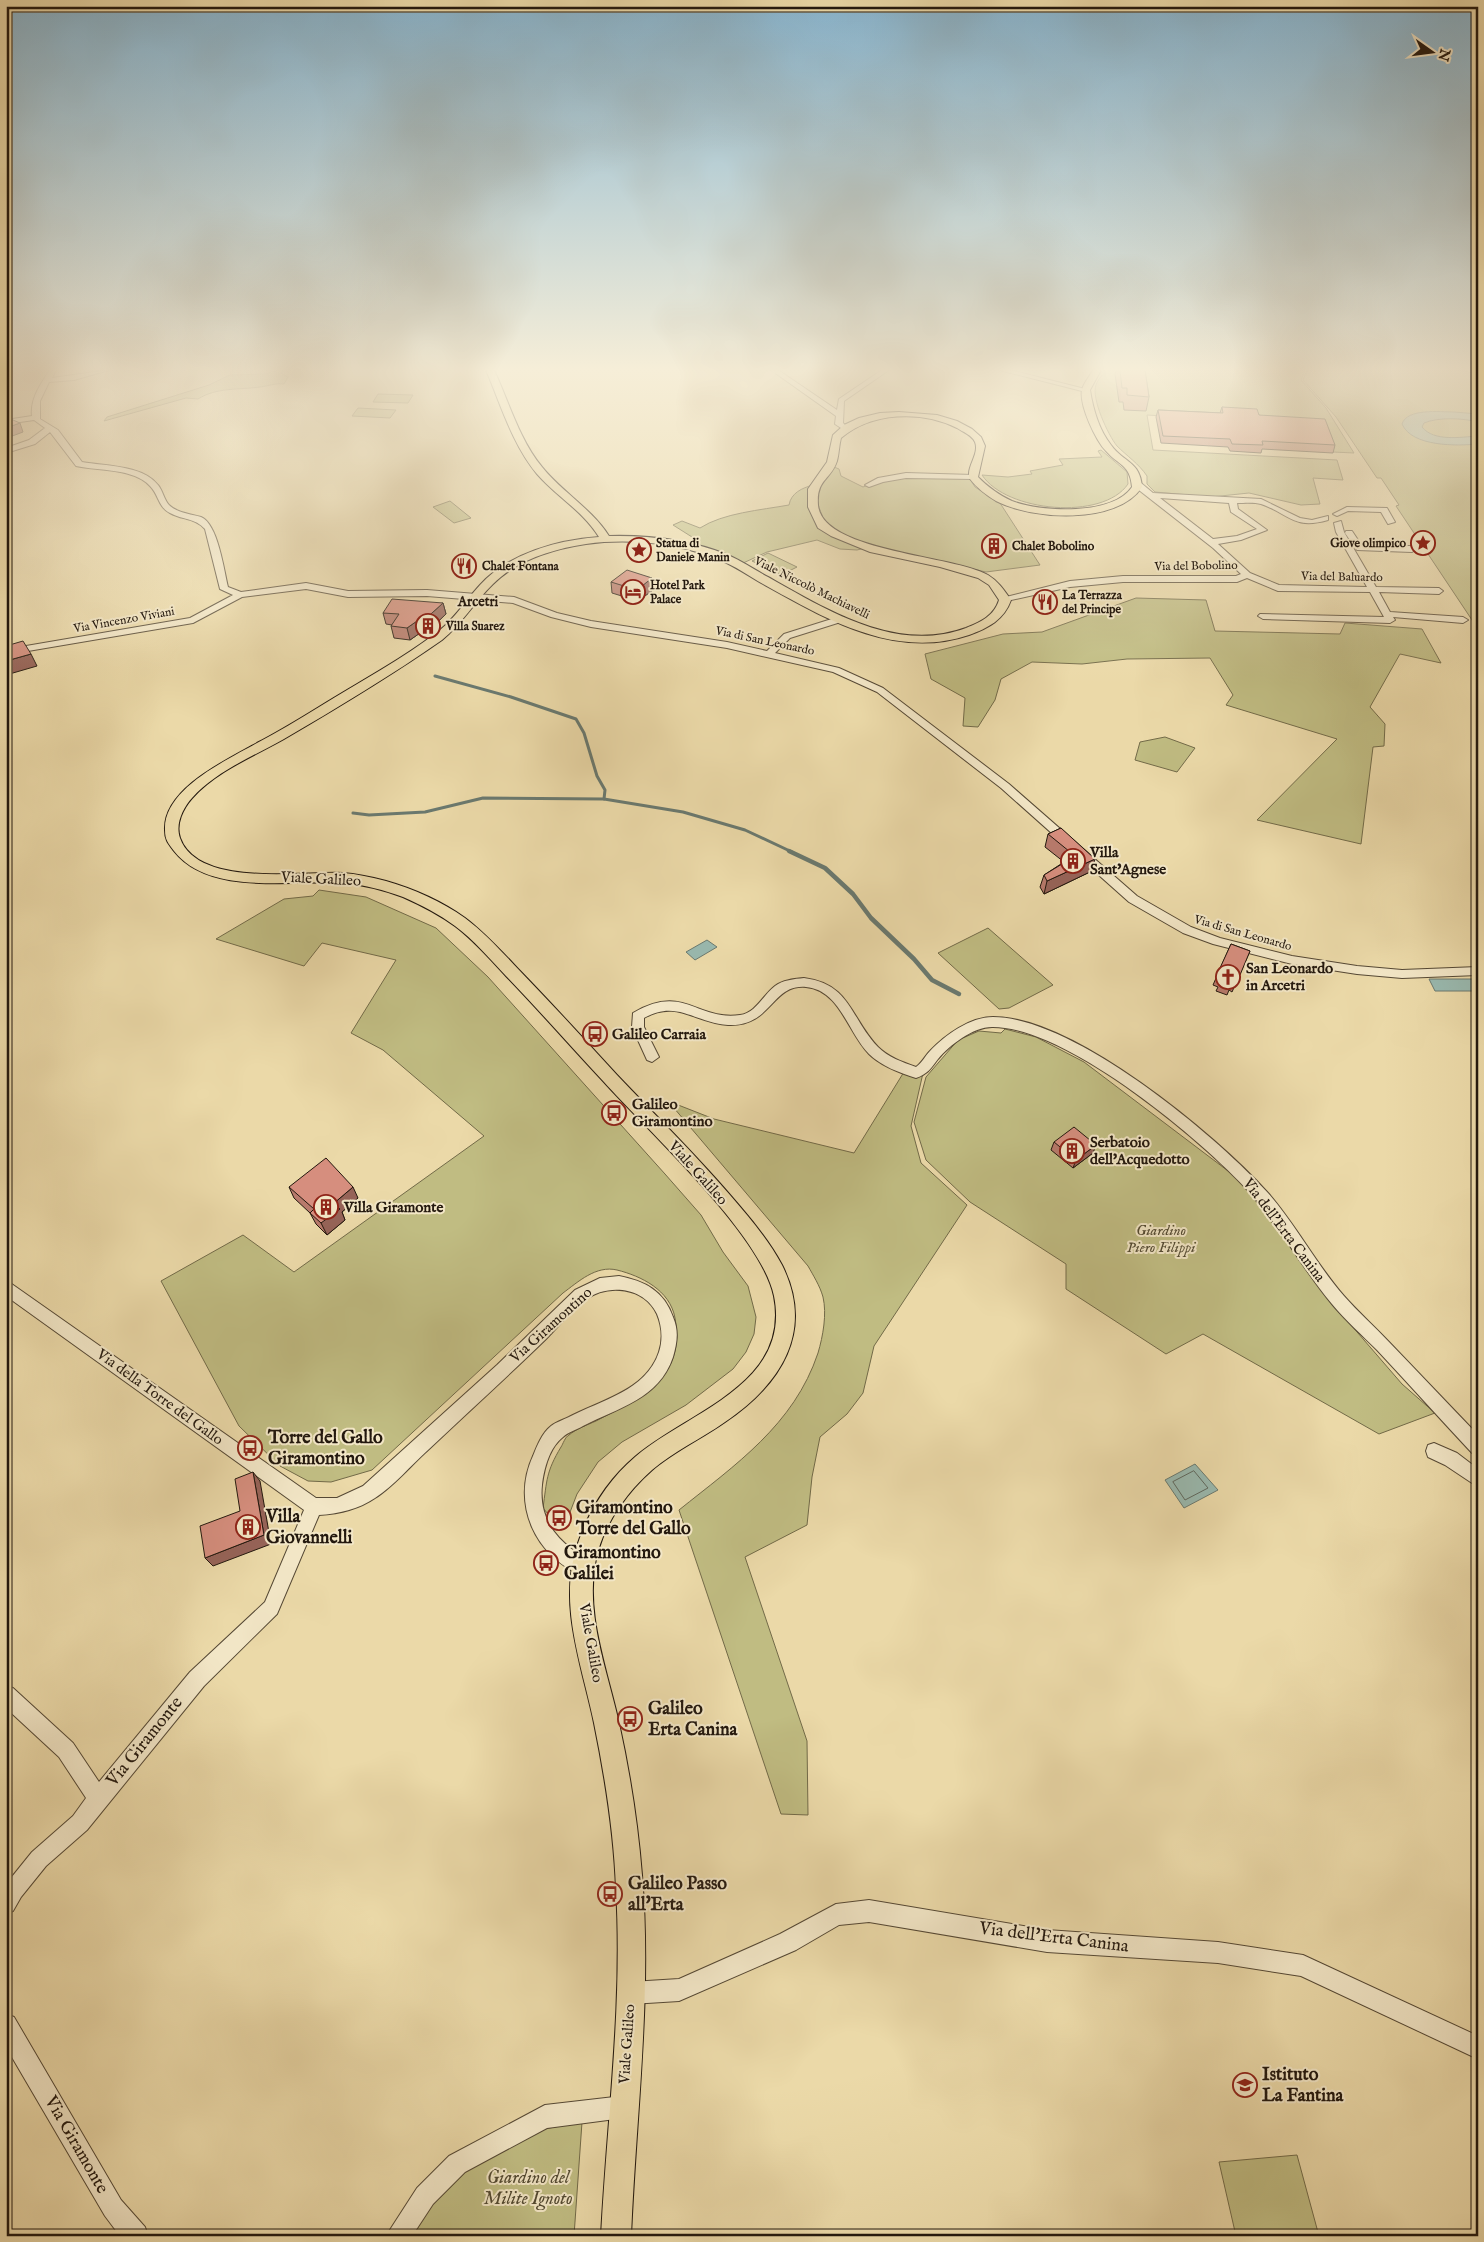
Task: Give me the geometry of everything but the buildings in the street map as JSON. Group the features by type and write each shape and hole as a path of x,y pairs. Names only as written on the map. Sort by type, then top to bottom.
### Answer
{"main road":[{"path":"543,475 600,528 606,539"},
{"path":"823,475 813,489 813,507 822,526 835,534 874,550 942,564 982,576 993,582 1005,600"},
{"path":"973,477 980,486 1004,502 1042,511 1072,513 1087,512 1112,506 1131,494 1138,485 1136,475"},
{"name":"Viale Niccolò Machiavelli","path":"606,539 649,540 680,544 725,558 841,619 884,636 924,640 951,636 983,625 997,617 1003,608 1005,600"},
{"name":"Viale Galileo","path":"606,539 583,541 542,552 511,565 490,580 454,623 430,642 206,780 178,805 171,828 173,840 180,851 193,862 210,870 232,876 359,880 386,886 440,907 464,925 720,1195 762,1248 782,1287 786,1322 778,1354 762,1381 732,1406 648,1460 625,1483 606,1508 592,1538 583,1567 582,1590 586,1633 607,1725 624,1835 630,1891 630,1993 616,2236"}],"street":[{"path":"136,475 146,478 155,486 165,506 174,512 201,520 209,528 224,589 240,595"},
{"path":"869,485 881,480 901,476 973,477"},
{"name":"Via del Bobolino","path":"1005,600 1060,585 1124,579 1237,579 1247,575 1212,542 1138,485"},
{"path":"1151,494 1266,502 1294,518 1304,521 1325,518 1339,520 1360,548 1412,549"},
{"path":"1212,542 1238,538 1263,530 1234,510 1232,500"},
{"path":"1263,616 1390,620 1340,532 1339,520 1347,509 1384,510 1391,522"},
{"name":"Via del Baluardo","path":"1247,575 1278,588 1439,591"},
{"name":"Via di San Leonardo","path":"240,595 286,587 306,586 348,594 405,592 477,596 525,603 554,615 591,624 770,653 847,673 880,690 1005,786 1032,812 1133,899 1152,912 1187,930 1248,949 1341,968 1402,974 1478,972"},
{"name":"Via Vincenzo Viviani","path":"6,656 26,649 193,620 240,595"},
{"path":"1387,614 1463,620"},
{"path":"770,653 787,636 841,619"},
{"name":"Via dell'Erta Canina","path":"652,1057 638,1027 638,1016 650,1008 667,1003 721,1020 747,1019 756,1016 779,988 790,983 802,981 822,986 832,992 841,1000 847,1013 873,1050 889,1062 916,1073 925,1070 934,1056 959,1035 992,1022 1015,1025 1045,1033 1071,1044 1122,1078 1190,1128 1242,1175 1259,1193 1332,1294 1478,1447"},
{"name":"Via Giramontino","path":"314,1507 337,1506 369,1492 503,1370 580,1295 593,1286 622,1281 649,1292 662,1304 670,1337 668,1353 662,1367 650,1382 636,1393 556,1432 541,1456 533,1479 534,1512 542,1529 560,1552 583,1567"},
{"name":"Via della Torre del Gallo","path":"6,1287 314,1507"},
{"path":"1434,1451 1451,1459 1478,1480"},
{"name":"Via Giramonte","path":"6,1904 14,1890 39,1859 80,1823 197,1679 272,1608 314,1507"},
{"path":"6,1694 66,1750 98,1799"},
{"name":"Via dell'Erta Canina","path":"630,1993 679,1990 788,1942 836,1914 869,1910 1071,1944 1237,1954 1280,1960 1304,1966 1478,2048"},
{"name":"Via Giramonte","path":"6,2025 113,2208 136,2236"},
{"path":"398,2236 425,2196 457,2164 545,2117 623,2107"}],"green space":[{"path":"829,475 841,475 863,487 885,477 968,476 975,487 1000,503 1040,565 986,572 870,546 827,527 819,508 817,496"},
{"path":"982,475 1008,477 1027,475 1127,475 1128,484 1116,496 1098,503 1077,507 1055,507 1032,504 1011,497 994,488"},
{"path":"1146,475 1341,475 1343,480 1313,478 1320,504 1301,505 1249,493 1211,497 1155,492 1147,484"},
{"path":"1375,475 1478,475 1478,629 1396,506 1399,505 1381,478 1377,478"},
{"path":"813,485 808,501 817,525 865,548 857,550 840,549 817,540 767,552 741,564 692,545 692,537 673,525 682,521 700,528 731,515 789,505 792,497 798,492"},
{"path":"450,501 471,518 454,523 433,507"},
{"path":"768,553 797,567 781,575 752,561"},
{"path":"1136,598 1206,600 1215,631 1340,634 1345,623 1422,629 1441,663 1400,654 1370,707 1385,724 1384,746 1373,747 1361,844 1257,820 1337,739 1226,705 1233,695 1210,658 1127,659 1082,664 1032,662 1001,679 995,700 978,727 963,726 965,698 931,679 925,654 1003,634 1042,632"},
{"path":"1165,737 1195,748 1177,772 1135,760 1140,742"},
{"path":"319,890 366,897 436,928 488,977 701,1215 723,1252 748,1286 756,1317 754,1334 746,1352 733,1369 686,1405 622,1442 598,1462 577,1494 567,1520 553,1520 543,1508 546,1483 550,1470 565,1439 575,1431 644,1394 667,1371 674,1356 677,1339 672,1308 661,1292 645,1280 609,1269 588,1275 563,1293 372,1470 331,1482 308,1481 280,1466 239,1426 161,1281 243,1235 294,1272 484,1136 383,1050 351,1033 396,960 322,943 304,966 216,939 284,899 313,896"},
{"path":"988,928 1053,985 1009,1008 999,1009 938,953"},
{"name":"Giardino Piero Filippi","path":"1005,1029 1036,1037 1084,1062 1240,1180 1332,1303 1402,1384 1435,1413 1379,1434 1203,1334 1166,1354 1066,1289 1066,1264 970,1202 926,1160 914,1122 926,1077 958,1040 979,1031 1001,1033"},
{"path":"907,1067 923,1073 911,1126 921,1163 967,1205 874,1346 863,1393 847,1414 820,1437 812,1477 807,1525 745,1557 807,1741 808,1815 781,1814 679,1510 741,1460 760,1442 794,1402 807,1379 818,1353 824,1325 823,1297 808,1266 668,1101 714,1119 854,1153"},
{"name":"Giardino del Milite Ignoto","path":"582,2122 574,2236 405,2236 414,2221 467,2169 544,2129"},
{"path":"1297,2155 1319,2236 1236,2236 1219,2162"}],"water":[{"path":"707,940 717,947 695,960 686,952"},
{"path":"1429,979 1478,979 1478,991 1435,991"},
{"path":"1195,1464 1218,1490 1184,1508 1165,1480"}],"waterway":[{"path":"435,676 511,697 576,719 584,733 597,776 605,790 604,799"},
{"path":"353,813 369,815 425,812 483,798 604,799"},
{"path":"604,799 683,812 745,830 792,852"},
{"path":"789,851 825,868 853,894 871,918 914,959 932,980 959,994"}],"place":[{"name":"Giove olimpico","path":"1423,543"},
{"name":"Chalet Bobolino","path":"994,546"},
{"name":"Statua di Daniele Manin","path":"639,550"},
{"name":"Chalet Fontana","path":"464,566"},
{"name":"Hotel Park Palace","path":"633,592"},
{"name":"La Terrazza del Principe","path":"1045,602"},
{"name":"Villa Suarez","path":"428,626"},
{"name":"Villa Sant'Agnese","path":"1073,861"},
{"name":"San Leonardo in Arcetri","path":"1228,977"},
{"name":"Galileo Carraia","path":"595,1034"},
{"name":"Galileo Giramontino","path":"614,1113"},
{"name":"Serbatoio dell'Acquedotto","path":"1072,1151"},
{"name":"Villa Giramonte","path":"326,1207"},
{"name":"Torre del Gallo Giramontino","path":"250,1448"},
{"name":"Giramontino Torre del Gallo","path":"559,1518"},
{"name":"Villa Giovannelli","path":"248,1527"},
{"name":"Giramontino Galilei","path":"546,1563"},
{"name":"Galileo Erta Canina","path":"630,1719"},
{"name":"Galileo Passo all'Erta","path":"610,1894"},
{"name":"Istituto La Fantina","path":"1245,2085"}],"district":[{"name":"Arcetri","path":"478,602"}]}
